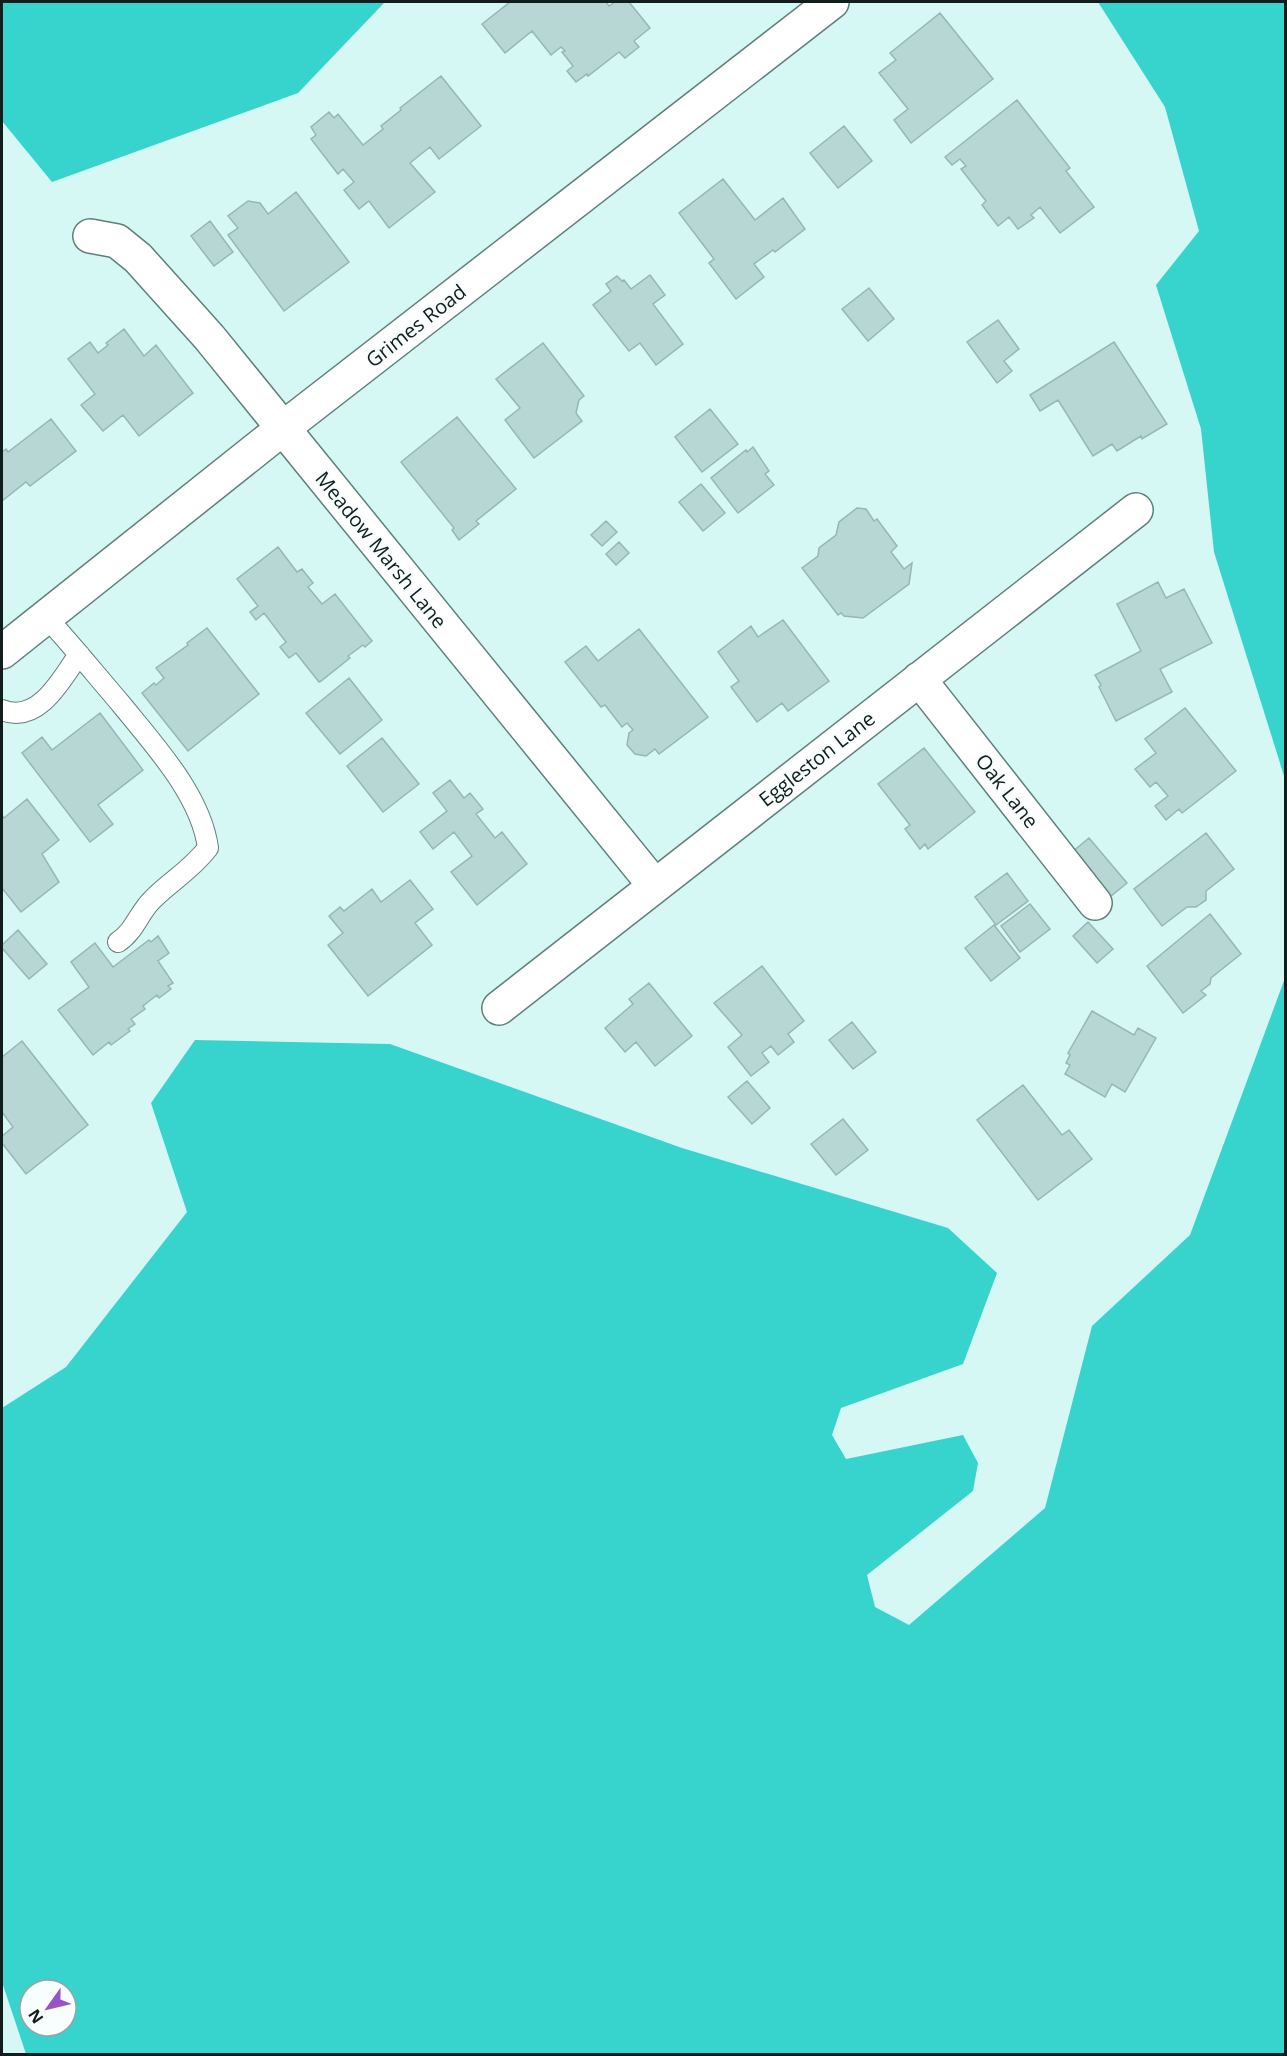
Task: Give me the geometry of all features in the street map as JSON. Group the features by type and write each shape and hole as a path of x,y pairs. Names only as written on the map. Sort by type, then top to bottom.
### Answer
{"street":[{"name":"Grimes Road","path":"2,652 282,429 832,2"},
{"name":"Meadow Marsh Lane","path":"90,236 117,242 138,258 209,338 655,886"},
{"name":"Eggleston Lane","path":"499,1008 1136,510"},
{"name":"Oak Lane","path":"919,679 1095,903"}],"lane":[{"path":"46,617 167,761 196,810 206,832 208,848 195,865 153,898 127,936 118,942"},
{"path":"2,710 9,713 20,713 33,709 43,702 58,686 79,654"}],"water":[{"path":"2,2 385,2 298,93 52,182 2,121"},
{"path":"1098,2 1285,2 1285,779 1214,552 1201,429 1156,285 1199,231 1165,107"},
{"path":"1285,978 1285,2054 26,2054 21,2038 78,2038 78,1978 18,1978 18,2030 2,1982 2,1408 66,1367 187,1212 151,1103 195,1040 390,1044 682,1148 948,1228 997,1273 963,1364 841,1408 832,1435 846,1459 963,1435 978,1463 973,1491 867,1575 875,1607 909,1625 1045,1508 1092,1326 1190,1235"}],"building":[{"path":"510,2 606,2 609,6 615,2 629,2 650,28 634,41 639,47 625,58 619,52 588,76 587,74 576,82 567,71 573,66 562,52 565,51 561,47 551,55 532,31 505,53 482,24"},
{"path":"940,13 993,79 911,143 894,120 908,109 879,73 896,60 890,53"},
{"path":"441,76 481,126 439,159 430,147 410,163 435,192 389,228 369,201 359,209 344,190 354,182 343,169 338,174 311,139 316,135 311,127 329,112 334,118 338,114 363,145 383,129 381,126 401,110 400,108"},
{"path":"1017,100 1070,168 1066,171 1094,207 1060,233 1040,207 1031,215 1034,218 1018,229 1009,217 998,226 982,205 986,201 961,169 966,166 960,159 952,165 945,157"},
{"path":"844,126 872,161 838,188 810,153"},
{"path":"723,179 755,220 783,198 805,229 775,252 773,250 754,264 764,277 736,299 709,263 714,259 679,213"},
{"path":"296,192 349,262 284,311 228,235 238,228 228,216 248,201 260,203 268,214"},
{"path":"210,221 233,252 214,266 191,236"},
{"path":"650,275 665,295 653,304 683,344 656,365 640,343 629,351 593,305 611,291 606,284 617,276 622,281 624,280 631,289"},
{"path":"869,288 894,319 868,341 842,309"},
{"path":"998,320 1019,349 1004,361 1012,371 997,383 967,342"},
{"path":"124,329 144,356 156,345 193,393 139,436 123,415 103,431 81,405 95,394 68,359 90,342 98,353 108,345 106,343"},
{"path":"1114,342 1167,424 1117,451 1112,444 1093,456 1058,400 1040,411 1030,395"},
{"path":"543,343 584,396 579,400 576,413 582,421 534,458 505,420 520,408 496,379"},
{"path":"710,409 738,444 702,472 675,437"},
{"path":"457,417 516,489 476,521 479,524 459,540 452,530 454,528 401,462"},
{"path":"51,419 76,451 30,486 26,482 2,501 2,452 6,449 8,452"},
{"path":"753,447 769,471 765,474 774,485 738,513 711,478"},
{"path":"701,484 725,513 703,531 679,502"},
{"path":"857,508 866,509 874,521 877,519 897,546 891,552 904,569 912,563 909,584 863,618 844,616 841,613 838,615 802,568 818,556 819,548 836,535 839,522"},
{"path":"606,521 617,532 602,546 591,535"},
{"path":"619,542 629,553 616,565 606,554"},
{"path":"278,547 297,572 302,569 313,583 308,587 322,604 335,594 372,641 348,656 350,658 319,682 296,653 289,658 280,647 286,642 264,613 256,620 250,612 258,606 237,579"},
{"path":"1158,582 1166,598 1184,589 1212,643 1160,669 1172,692 1116,721 1095,675 1141,651 1117,604"},
{"path":"783,620 829,681 788,711 782,703 757,722 731,687 739,681 718,652 751,626 758,637"},
{"path":"207,628 259,694 188,751 142,693 164,678 156,668"},
{"path":"639,629 708,717 659,754 655,749 646,756 635,754 627,745 629,733 633,730 627,723 622,727 605,705 601,707 565,662 586,646 598,661"},
{"path":"349,678 382,720 340,754 306,713"},
{"path":"1185,708 1236,771 1182,813 1179,809 1166,820 1155,806 1168,796 1156,782 1150,787 1135,769 1156,753 1145,739"},
{"path":"100,713 143,770 98,805 113,824 90,842 22,753 42,737 52,750"},
{"path":"382,738 419,784 383,812 347,766"},
{"path":"924,748 975,812 928,849 925,844 920,849 905,829 910,825 878,784"},
{"path":"450,780 464,798 470,793 483,809 476,814 495,838 502,832 527,864 477,905 451,872 472,856 454,832 433,849 420,832 447,811 433,793"},
{"path":"27,799 59,840 42,854 59,882 21,912 2,888 2,815 4,818"},
{"path":"1206,833 1234,869 1206,891 1206,900 1196,907 1187,907 1162,926 1134,889"},
{"path":"1089,838 1127,883 1110,897 1072,852"},
{"path":"1007,873 1028,901 996,925 975,897"},
{"path":"410,880 433,909 415,923 432,945 368,996 328,945 343,933 329,916 340,907 344,911 372,889 381,902"},
{"path":"1030,904 1050,929 1020,952 1001,926"},
{"path":"1210,914 1241,954 1211,978 1210,984 1201,991 1206,995 1183,1013 1147,966"},
{"path":"1088,922 1113,949 1097,963 1073,936"},
{"path":"994,925 1020,958 991,981 965,948"},
{"path":"18,930 47,964 29,979 2,948 2,945"},
{"path":"158,936 169,953 158,961 173,983 168,986 171,989 159,998 157,995 143,1006 145,1009 131,1019 135,1024 128,1029 130,1031 111,1045 109,1042 93,1055 58,1010 89,987 71,962 95,943 113,967 149,940 151,942"},
{"path":"762,966 804,1021 788,1034 794,1042 778,1055 771,1046 762,1053 769,1062 751,1076 728,1047 742,1035 714,1003"},
{"path":"649,983 692,1036 655,1066 636,1042 625,1052 605,1028 633,1004 629,999"},
{"path":"1092,1011 1134,1035 1138,1028 1156,1038 1125,1092 1112,1084 1105,1097 1065,1074 1070,1065 1066,1063 1070,1055 1068,1053"},
{"path":"852,1022 876,1052 853,1069 829,1040"},
{"path":"22,1041 88,1125 26,1174 2,1143 2,1136 13,1127 2,1112 2,1057"},
{"path":"747,1081 770,1108 752,1124 728,1097"},
{"path":"1023,1085 1062,1135 1069,1130 1092,1159 1038,1200 977,1120"},
{"path":"843,1119 868,1150 836,1175 811,1144"}]}
